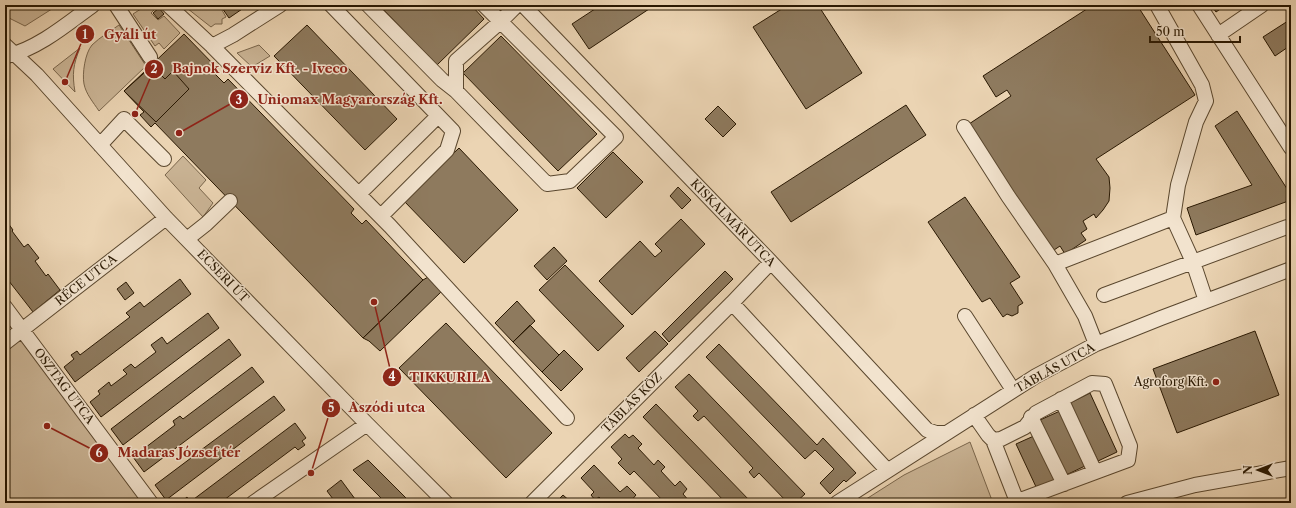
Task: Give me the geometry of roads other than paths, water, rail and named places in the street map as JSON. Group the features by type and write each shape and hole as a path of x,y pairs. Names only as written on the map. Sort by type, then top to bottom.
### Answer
{"street":[{"path":"8,52 46,38 93,5"},
{"path":"116,5 150,57"},
{"path":"168,5 212,46 381,216 567,418"},
{"path":"212,46 280,5"},
{"path":"331,5 452,131 447,150 381,216"},
{"path":"368,5 442,80 456,91 547,184 570,181 616,138 484,5"},
{"path":"456,91 456,61 517,5"},
{"name":"KISKALMÁR UTCA","path":"523,5 771,262 928,430 936,433 946,433"},
{"path":"1157,5 1202,84 1206,101 1196,122 1178,185 1173,218 1193,262 1206,301"},
{"path":"1199,5 1291,148"},
{"path":"1218,35 1262,5"},
{"name":"ECSERI ÚT","path":"8,52 37,75 166,218 446,503"},
{"path":"359,194 438,116"},
{"path":"100,145 124,119 164,159"},
{"path":"964,127 1008,196 1055,264 1085,316 1096,344"},
{"path":"187,239 206,224 230,200"},
{"name":"RÉCE UTCA","path":"5,343 166,218"},
{"path":"1055,264 1173,218"},
{"path":"1104,296 1288,227"},
{"name":"TÁBLÁS KÖZ","path":"532,503 771,262"},
{"name":"TÁBLÁS UTCA","path":"837,503 1042,372 1096,344 1291,269"},
{"path":"732,303 887,470"},
{"name":"OSZTAG UTCA","path":"5,308 151,503"},
{"path":"965,316 1013,390"},
{"path":"974,415 993,440 1016,499 1023,499 1128,460 1130,446 1105,384 1092,383 1036,413 1031,417 1025,427 1000,439 993,440"},
{"path":"1062,399 1095,472"},
{"path":"1031,417 1064,484"},
{"path":"253,503 367,424"},
{"path":"1127,503 1195,485 1291,468"}],"place":[{"name":"Gyáli út","path":"65,82"},
{"name":"Bajnok Szerviz Kft. - Iveco","path":"135,114"},
{"name":"Uniomax Magyarország Kft.","path":"179,133"},
{"name":"TIKKURILA","path":"374,302"},
{"name":"Agroforg Kft.","path":"1216,382"},
{"name":"Madaras József tér","path":"47,426"},
{"name":"Aszódi utca","path":"311,473"}]}
